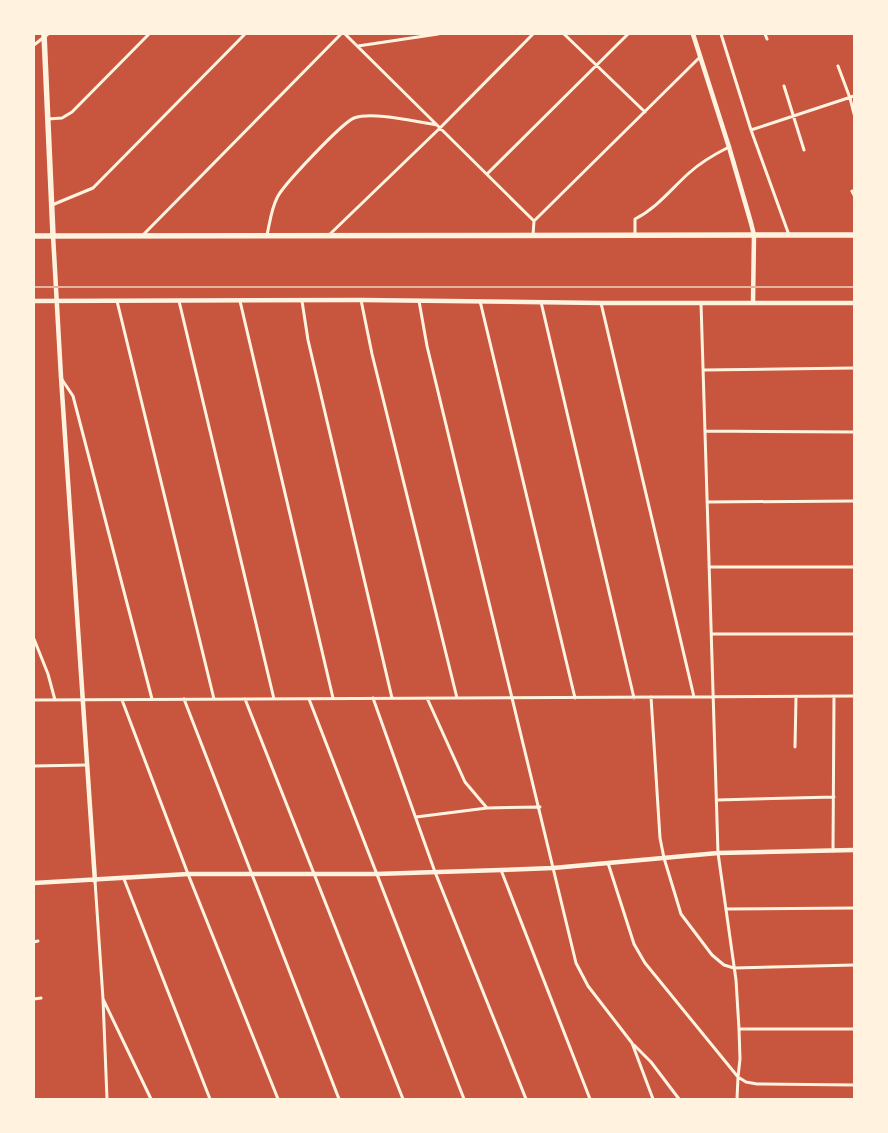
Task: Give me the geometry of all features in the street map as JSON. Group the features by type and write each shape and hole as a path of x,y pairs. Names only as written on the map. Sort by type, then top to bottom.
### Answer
{"main road":[{"path":"46,35 53,235"},
{"path":"34,236 854,234"}],"street":[{"path":"48,119 62,118 72,112 149,34"},
{"path":"52,206 92,188 245,34"},
{"path":"142,236 340,34"},
{"path":"345,34 534,221"},
{"path":"358,46 438,34"},
{"path":"329,235 533,34"},
{"path":"564,34 645,112"},
{"path":"487,174 628,34"},
{"path":"693,34 729,147 754,235 753,303"},
{"path":"721,34 751,130 789,235"},
{"path":"765,34 766,40"},
{"path":"34,45 46,35"},
{"path":"533,236 534,221 700,58"},
{"path":"838,66 852,97 854,114"},
{"path":"784,86 804,150"},
{"path":"751,130 852,97"},
{"path":"267,235 272,211 278,196 288,182 343,126 354,118 378,116 439,126"},
{"path":"635,235 635,219 656,206 690,172 711,156 729,147"},
{"path":"852,191 854,196"},
{"path":"53,235 103,999 107,1099"},
{"path":"34,301 362,300 601,303 854,303"},
{"path":"362,300 372,354 457,698"},
{"path":"117,301 214,699"},
{"path":"179,301 274,698"},
{"path":"240,301 333,698"},
{"path":"302,301 308,340 392,698"},
{"path":"419,301 428,346 514,697 576,963 588,986 679,1099"},
{"path":"480,301 575,698"},
{"path":"541,302 634,698"},
{"path":"601,303 694,697"},
{"path":"702,303 718,853 727,908 739,1029 740,1059 737,1099"},
{"path":"704,370 854,368"},
{"path":"61,377 73,396 152,699"},
{"path":"706,431 854,432"},
{"path":"708,502 854,501"},
{"path":"710,567 854,567"},
{"path":"712,634 854,634"},
{"path":"34,639 48,674 55,700"},
{"path":"795,747 796,696"},
{"path":"833,851 834,696"},
{"path":"34,700 854,696"},
{"path":"651,697 660,838 664,858 681,914 712,955 724,965 734,968 854,965"},
{"path":"373,698 436,872 526,1099"},
{"path":"427,698 465,782 487,808"},
{"path":"184,699 338,1099"},
{"path":"245,699 403,1099"},
{"path":"309,699 464,1099"},
{"path":"122,700 188,874 278,1099"},
{"path":"34,766 87,765"},
{"path":"717,800 834,797"},
{"path":"416,817 487,808 540,807"},
{"path":"34,883 95,881 188,874 376,874 553,868 718,853 854,850"},
{"path":"608,863 634,944 645,963 738,1076 746,1082 757,1084 854,1085"},
{"path":"501,870 590,1099"},
{"path":"124,879 210,1099"},
{"path":"727,908 854,908"},
{"path":"34,999 41,998"},
{"path":"103,999 151,1099"},
{"path":"739,1029 854,1029"},
{"path":"632,1043 653,1099"}],"railway":[{"path":"34,287 854,287"}]}
